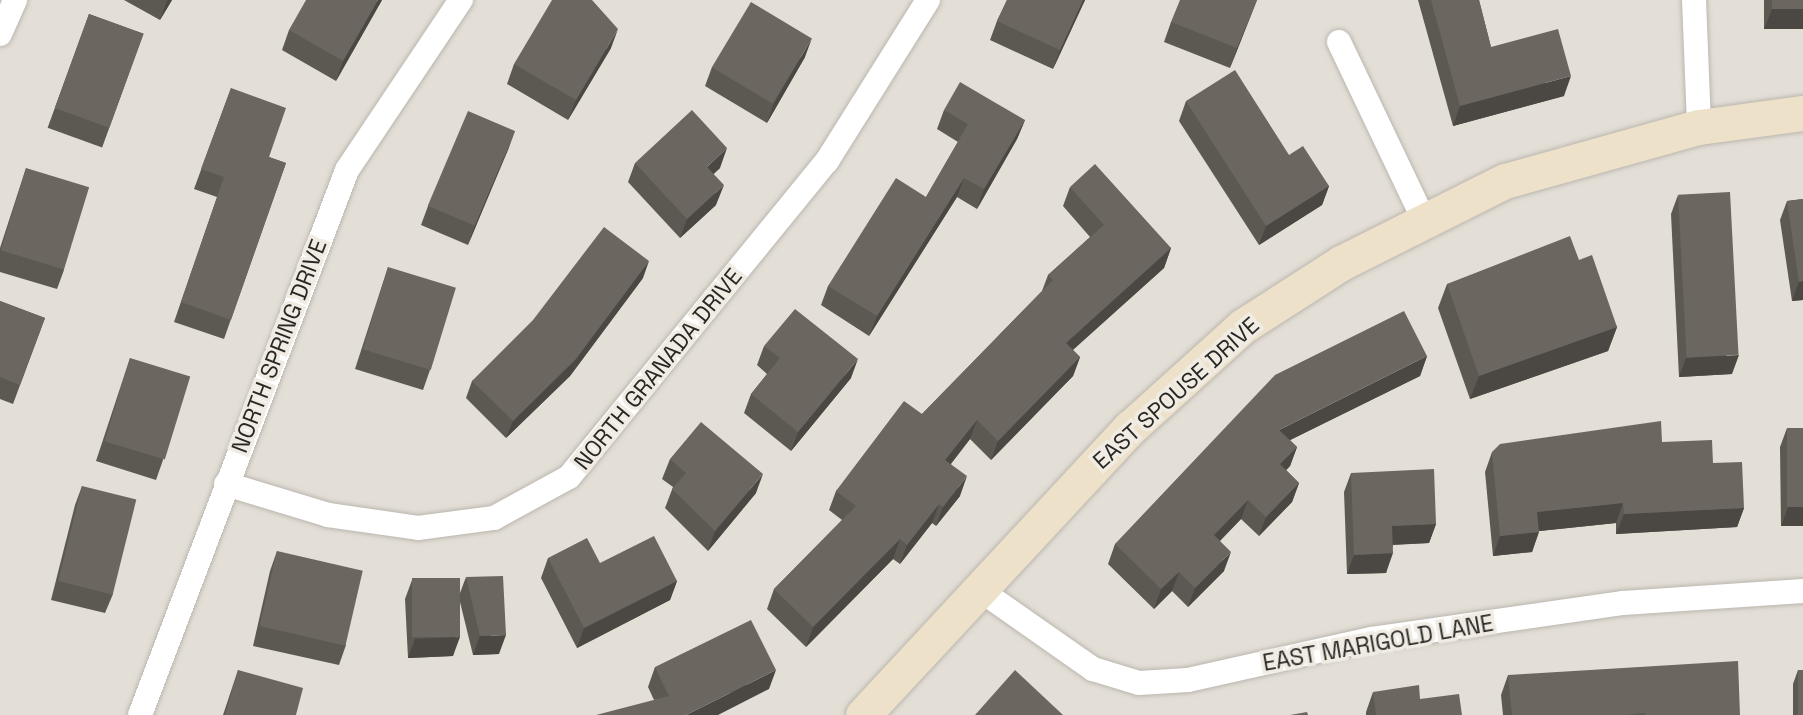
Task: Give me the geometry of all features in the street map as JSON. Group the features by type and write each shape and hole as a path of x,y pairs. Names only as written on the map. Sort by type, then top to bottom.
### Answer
{"main road":[{"name":"EAST SPOUSE DRIVE","path":"863,715 1130,428 1243,326 1423,218 1505,181 1699,127 1803,113"}],"street":[{"path":"0,34 15,0"},
{"name":"NORTH SPRING DRIVE","path":"140,715 346,170 461,0"},
{"name":"NORTH GRANADA DRIVE","path":"226,484 328,515 418,528 494,518 569,477 827,161 928,0"},
{"path":"1694,0 1699,127"},
{"path":"1339,41 1423,218"},
{"name":"EAST MARIGOLD LANE","path":"980,590 1093,669 1139,683 1188,680 1373,639 1623,603 1803,591"}],"building":[{"path":"306,0 378,0 343,61 289,30"},
{"path":"552,0 592,0 618,29 576,100 514,64"},
{"path":"1007,0 1083,0 1060,50 997,21"},
{"path":"1180,0 1257,0 1237,48 1171,22"},
{"path":"1431,0 1479,0 1491,47 1558,29 1571,76 1460,106"},
{"path":"1772,0 1803,0 1803,9 1772,9"},
{"path":"751,2 812,39 773,104 712,67"},
{"path":"89,14 144,34 109,128 55,108"},
{"path":"1235,70 1289,155 1303,146 1329,186 1266,226 1186,101"},
{"path":"960,82 1025,120 984,189 964,178 877,316 828,286 896,178 926,197 968,124 944,110"},
{"path":"231,88 286,108 269,157 286,163 231,320 181,302 224,177 201,169"},
{"path":"692,110 727,148 707,167 724,185 687,219 635,163"},
{"path":"468,111 515,131 475,226 428,206"},
{"path":"1095,164 1171,248 1066,343 1080,357 998,441 977,420 945,460 967,476 943,507 939,504 907,545 900,539 813,627 774,589 856,506 836,491 904,401 922,414 1053,280 1048,275 1104,225 1070,187"},
{"path":"26,168 89,187 64,270 1,250"},
{"path":"1730,192 1739,355 1687,357 1678,195"},
{"path":"1803,199 1803,281 1799,282 1787,201"},
{"path":"604,227 649,261 576,359 513,421 472,381 533,320"},
{"path":"1570,236 1579,260 1592,255 1617,327 1479,376 1447,284"},
{"path":"388,267 456,288 431,370 363,349"},
{"path":"0,301 45,318 20,385 0,377"},
{"path":"795,309 858,359 798,432 751,394 780,358 764,346"},
{"path":"1404,311 1427,356 1279,430 1297,447 1280,464 1299,483 1266,517 1248,500 1214,535 1231,552 1195,588 1179,572 1161,589 1115,544 1275,375"},
{"path":"130,358 190,376 165,460 105,441"},
{"path":"1661,421 1662,442 1712,440 1713,463 1742,462 1744,508 1624,514 1623,503 1537,512 1539,532 1500,536 1492,452 1500,444"},
{"path":"701,422 763,474 715,531 672,489 686,473 670,459"},
{"path":"1787,428 1803,428 1803,507 1787,507"},
{"path":"1434,469 1436,524 1392,526 1393,553 1354,555 1351,473"},
{"path":"82,486 136,500 113,595 58,581"},
{"path":"654,536 677,581 584,628 548,558 587,538 600,563"},
{"path":"277,551 363,571 345,646 260,626"},
{"path":"503,576 506,635 480,636 466,577"},
{"path":"412,578 460,578 460,637 412,637"},
{"path":"751,620 776,670 686,715 596,715 669,696 655,667"},
{"path":"1738,661 1740,715 1512,715 1508,675"},
{"path":"238,670 303,688 296,715 225,715"},
{"path":"1015,670 1063,715 975,715"},
{"path":"1798,670 1803,670 1803,715 1798,715"},
{"path":"1419,685 1420,699 1459,694 1462,715 1376,715 1373,692"}]}
